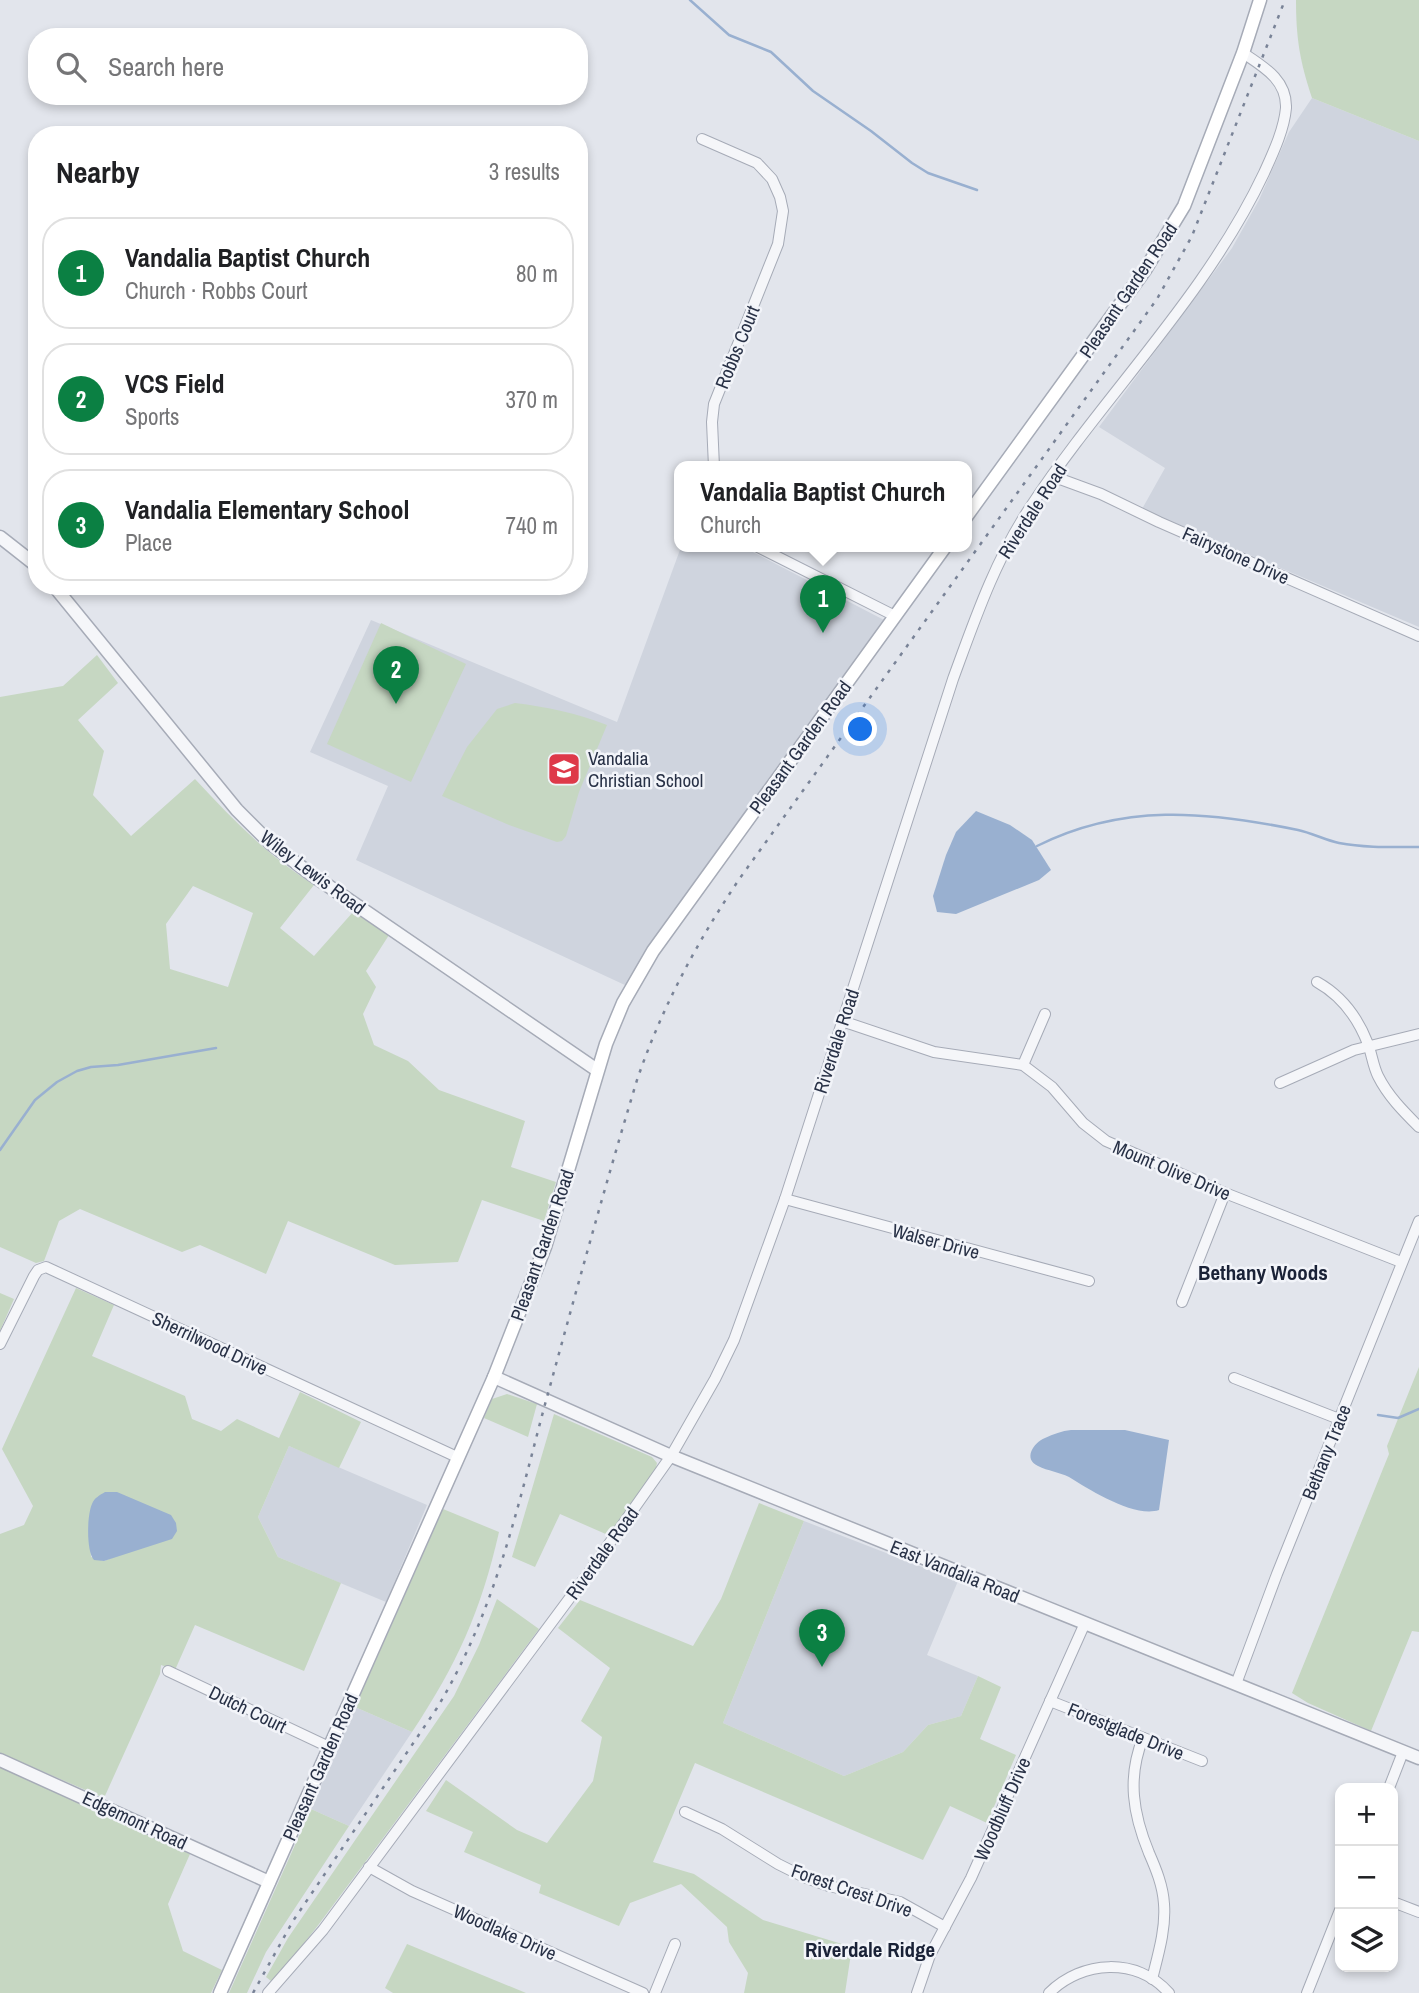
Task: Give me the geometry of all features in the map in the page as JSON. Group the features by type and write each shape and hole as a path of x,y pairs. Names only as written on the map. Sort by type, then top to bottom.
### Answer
{"main road":[{"name":"Pleasant Garden Road","path":"972,510 1146,270 1178,217 1199,170 1260,0"},
{"name":"Pleasant Garden Road","path":"220,1993 494,1377 545,1247 597,1070 623,1003 653,951 941,552"}],"street":[{"name":"Riverdale Road","path":"268,1993 323,1930 593,1568 671,1456 715,1380 734,1340 785,1199 983,596 1011,538 1052,476 1214,260 1268,164 1286,112 1285,96 1273,74 1243,53"},
{"name":"Robbs Court","path":"702,139 757,163 772,179 783,211 781,231 768,271 714,404 714,461"},
{"name":"Fairystone Drive","path":"1052,476 1101,494 1419,636"},
{"path":"0,537 28,559"},
{"path":"768,552 895,616"},
{"name":"Wiley Lewis Road","path":"61,595 237,810 270,843 308,872 597,1070"},
{"path":"1317,982 1331,989 1349,1009 1358,1022 1382,1082 1398,1107 1419,1127"},
{"path":"1023,1065 1045,1014"},
{"name":"Mount Olive Drive","path":"842,1021 933,1052 1023,1065 1052,1087 1083,1123 1106,1141 1225,1193 1401,1262"},
{"path":"1280,1083 1368,1045 1419,1034"},
{"path":"1182,1302 1225,1193"},
{"name":"Walser Drive","path":"785,1199 919,1237 1089,1280"},
{"name":"Bethany Trace","path":"1236,1684 1272,1585 1419,1221"},
{"name":"Sherrilwood Drive","path":"0,1344 33,1276 46,1267 457,1457"},
{"name":"East Vandalia Road","path":"494,1377 671,1456 1419,1758"},
{"path":"1234,1378 1339,1419"},
{"name":"Woodbluff Drive","path":"917,1993 930,1955 971,1878 1085,1623"},
{"name":"Dutch Court","path":"168,1671 329,1747"},
{"name":"Forestglade Drive","path":"1050,1701 1202,1761"},
{"path":"1143,1738 1133,1776 1133,1804 1139,1828 1161,1883 1164,1904 1163,1930 1153,1979"},
{"path":"1391,1783 1403,1752"},
{"name":"Edgemont Road","path":"0,1759 269,1882"},
{"name":"Forest Crest Drive","path":"685,1812 722,1829 804,1877 829,1886 900,1902 945,1927"},
{"name":"Woodlake Drive","path":"369,1867 412,1891 643,1993"},
{"path":"1398,1904 1419,1912"},
{"path":"1307,1993 1335,1923"},
{"path":"655,1993 675,1944"},
{"path":"1049,1993 1061,1982 1096,1968 1129,1969 1153,1979 1169,1993"}],"shaded area":[{"path":"1312,98 1419,141 1419,627 1142,509 1165,468 1099,427 1232,248 1259,200 1289,132"},
{"name":"Vandalia Christian School","path":"679,552 753,552 886,621 690,888 627,986 356,860 388,786 310,752 371,620 617,722"},
{"path":"289,1446 427,1505 386,1602 278,1557 258,1517"},
{"path":"804,1521 958,1581 927,1655 978,1676 961,1716 928,1725 903,1752 844,1776 723,1723"},
{"path":"355,1707 412,1732 349,1826 311,1809"}],"green space":[{"path":"1296,0 1419,0 1419,141 1312,98 1300,50"},
{"path":"381,623 466,664 411,782 327,744"},
{"path":"97,655 118,683 78,720 104,751 93,795 131,836 195,779 251,836 281,862 314,885 280,928 314,956 353,912 389,935 366,971 376,987 363,1014 374,1045 408,1061 439,1090 525,1121 511,1167 556,1182 544,1221 482,1200 458,1262 395,1265 288,1221 266,1274 200,1245 182,1252 80,1209 59,1221 44,1261 36,1263 0,1247 0,697 63,686","holes":["193,886 253,913 228,987 170,969 166,924"]},
{"path":"515,703 561,711 607,725 562,841 557,842 509,825 442,796 467,747 497,709"},
{"path":"76,1288 114,1305 92,1356 185,1396 192,1419 221,1431 237,1419 279,1438 300,1392 361,1422 339,1468 289,1446 258,1517 278,1557 341,1583 304,1671 195,1625 175,1670 161,1665 160,1674 104,1798 0,1753 0,1534 24,1525 33,1506 2,1449","holes":["89,1528 132,1550 104,1561 91,1557"]},
{"path":"0,1293 14,1299 0,1331"},
{"path":"1419,1367 1419,1632 1412,1631 1371,1731 1292,1693 1389,1454 1387,1446"},
{"path":"507,1394 537,1404 528,1437 484,1418 492,1399"},
{"path":"554,1414 652,1457 657,1463 655,1472 608,1535 560,1514 535,1567 512,1557"},
{"path":"759,1503 804,1521 723,1723 844,1776 903,1752 928,1725 961,1716 978,1676 1001,1687 980,1739 1016,1755 987,1823 950,1806 923,1860 695,1763 653,1862 694,1874 763,1920 852,1947 845,1993 744,1993 748,1973 729,1942 727,1927 681,1884 630,1903 619,1926 539,1893 541,1885 464,1852 473,1832 426,1811 446,1780 517,1830 547,1843 593,1781 602,1737 581,1721 610,1668 558,1628 580,1600 693,1646 721,1599"},
{"path":"443,1509 499,1532 484,1587 466,1636 455,1660 412,1732 355,1707"},
{"path":"497,1599 539,1629 319,1924 271,1981 266,1977 288,1938 454,1696 479,1645"},
{"path":"0,1767 190,1854 168,1904 183,1951 222,1970 211,1993 0,1993"},
{"path":"311,1809 349,1826 266,1952 247,1993 229,1993"},
{"path":"407,1944 526,1993 393,1993 385,1988"}],"water":[{"path":"976,811 1010,825 1032,840 1051,870 1039,880 956,914 937,912 933,896 946,855 956,832"},
{"path":"1071,1430 1125,1430 1169,1440 1159,1510 1125,1507 1069,1477 1034,1463 1031,1451 1041,1440"},
{"path":"105,1492 117,1492 171,1515 177,1531 172,1539 104,1561 94,1560 88,1533 90,1509 97,1497"}],"waterway":[{"path":"690,0 729,35 771,52 813,91 912,163 928,173 977,190"},
{"path":"1037,846 1069,832 1101,823 1133,817 1198,815 1264,823 1349,845 1419,847"},
{"path":"0,1150 35,1100 57,1082 77,1071 216,1048"},
{"path":"1378,1415 1398,1418 1419,1409"}],"railway":[{"path":"253,1993 293,1921 437,1708 474,1636 513,1524 589,1244 637,1080 682,976 709,926 740,878 1157,299 1192,236 1285,0"}],"place":[{"name":"Vandalia Baptist Church","path":"823,633"},
{"name":"VCS Field","path":"396,704"},
{"name":"Vandalia Christian School","path":"564,769"},
{"name":"Vandalia Elementary School","path":"822,1667"}],"district":[{"name":"Bethany Woods","path":"1263,1272"},
{"name":"Riverdale Ridge","path":"870,1949"}]}
